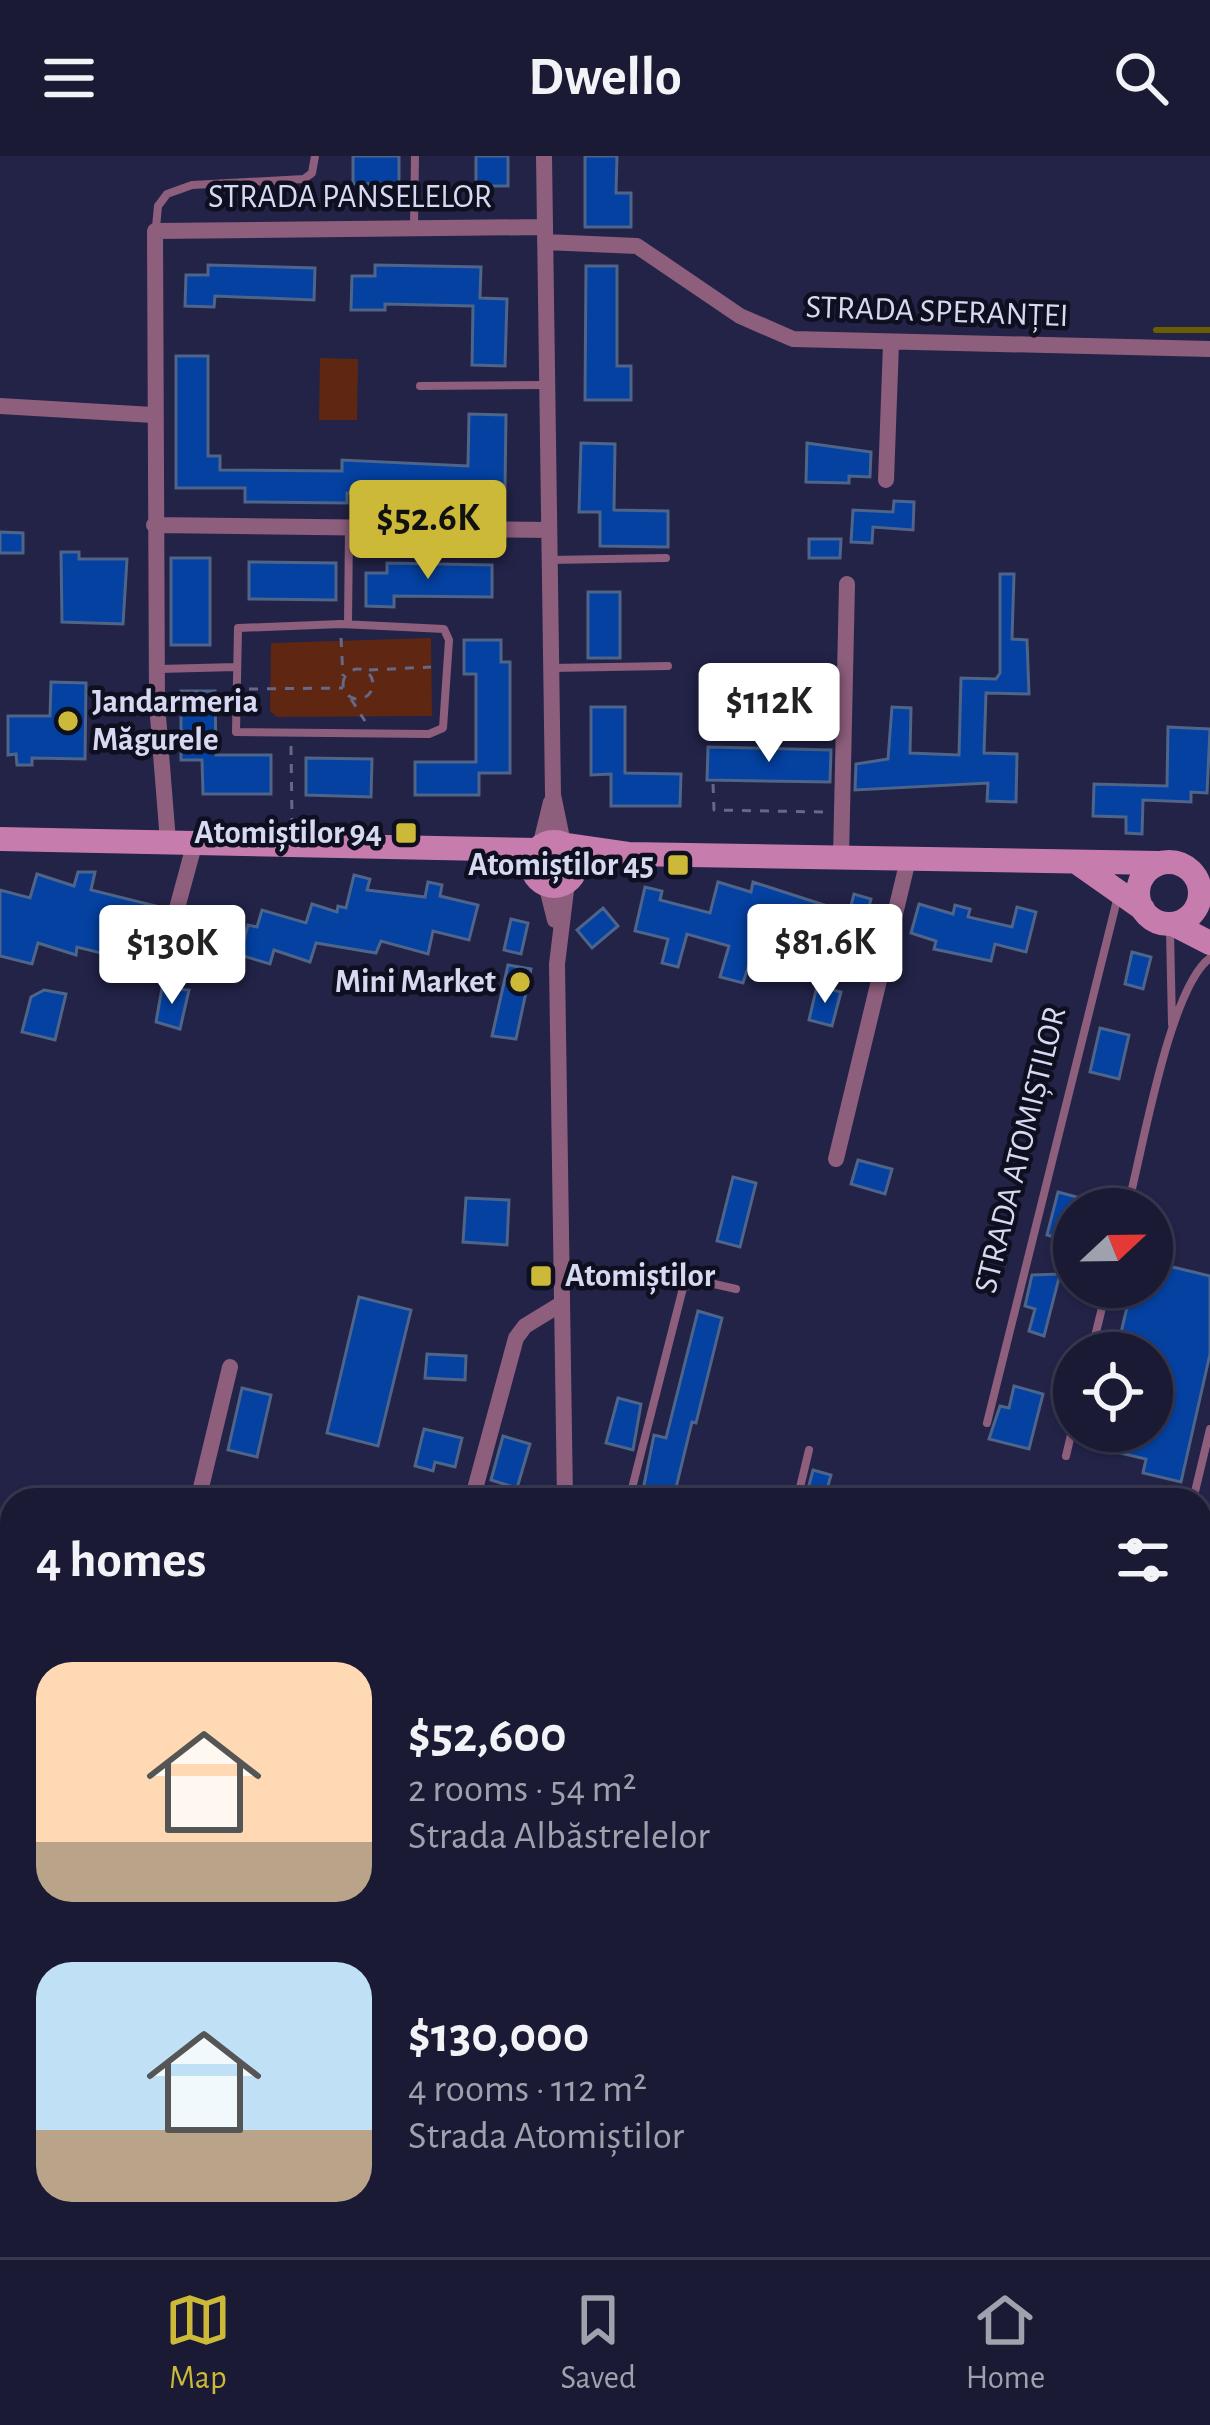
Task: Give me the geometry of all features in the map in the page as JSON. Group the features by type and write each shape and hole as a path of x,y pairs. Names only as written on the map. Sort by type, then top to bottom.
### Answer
{"main road":[{"path":"0,839 490,849 553,863 628,854 1210,863"},
{"path":"1169,863 1205,884 1178,920"},
{"path":"1143,909 1138,888 1169,863"},
{"path":"1079,864 1143,909 1178,920 1210,939"}],"street":[{"path":"544,156 565,1488"},
{"name":"STRADA PANSELELOR","path":"155,231 414,227 545,234"},
{"path":"155,231 157,669 168,841"},
{"name":"STRADA SPERANȚEI","path":"545,234 637,246 740,316 779,335 891,344 1210,349"},
{"path":"886,480 891,344"},
{"path":"0,406 153,415"},
{"path":"154,525 549,530"},
{"path":"841,859 847,584"},
{"path":"173,958 170,934 195,842"},
{"path":"836,1159 908,860"},
{"path":"475,1488 516,1338 525,1326 561,1304"},
{"path":"201,1488 230,1367"}],"lane":[{"path":"155,231 158,206 178,188 304,178 312,173 315,156"},
{"path":"414,227 416,156"},
{"path":"420,386 548,385"},
{"path":"344,624 349,527"},
{"path":"549,560 666,558"},
{"path":"344,624 444,629 448,667 443,728 429,734 236,732 236,633 247,625 344,624"},
{"path":"550,668 668,666"},
{"path":"157,669 236,668"},
{"name":"STRADA ATOMIȘTILOR","path":"988,1423 1119,892"},
{"path":"1172,1031 1178,920"},
{"path":"1132,1188 1172,1031 1195,971 1210,958"},
{"path":"632,1488 683,1288 697,1280 736,1289"},
{"path":"1196,1488 1210,1429"},
{"path":"800,1488 809,1450"},
{"path":"1066,1456 1067,1452"}],"path":[{"path":"344,624 343,688 372,733"},
{"path":"344,678 357,668 448,667"},
{"path":"349,696 362,698 370,693 374,681 367,671"},
{"path":"236,689 343,688"},
{"path":"291,733 292,820"},
{"path":"713,784 714,810 842,813"}],"shaded area":[{"path":"320,358 358,359 357,420 319,420"},
{"path":"431,638 432,716 277,717 270,711 271,643"}],"building":[{"path":"353,156 399,156 399,183 353,184"},
{"path":"476,156 508,156 508,186 476,186"},
{"path":"585,156 617,156 616,193 631,193 631,227 585,227"},
{"path":"208,265 315,268 314,300 215,296 214,307 185,306 186,275 208,275"},
{"path":"375,265 481,267 480,298 507,299 505,366 472,365 473,306 385,304 385,310 351,310 352,276 375,276"},
{"path":"586,266 617,266 617,366 631,366 631,400 585,400"},
{"path":"176,356 208,356 208,456 220,456 220,470 342,471 342,460 468,466 469,414 506,415 505,489 470,489 469,500 347,493 347,503 245,502 245,488 176,488"},
{"path":"581,443 615,444 614,510 668,511 668,547 600,546 600,512 579,512"},
{"path":"807,443 871,452 870,477 849,476 849,483 806,482"},
{"path":"894,501 914,502 913,530 873,527 872,543 851,542 853,510 893,512"},
{"path":"0,532 23,533 23,553 0,553"},
{"path":"809,539 841,539 840,558 809,558"},
{"path":"61,552 79,552 79,559 127,559 123,624 62,622"},
{"path":"171,558 210,558 210,645 171,645"},
{"path":"249,562 336,563 336,600 249,599"},
{"path":"387,563 492,565 492,597 394,596 394,607 366,606 366,573 387,573"},
{"path":"1000,574 1014,574 1012,639 1027,640 1029,694 986,693 984,753 1017,754 1016,802 987,801 988,783 855,790 856,764 888,759 892,707 911,708 910,753 959,755 961,678 996,679 1000,673"},
{"path":"588,592 620,592 620,658 588,658"},
{"path":"464,640 501,640 501,662 510,662 510,773 479,773 479,795 415,795 415,762 476,762 476,674 464,674"},
{"path":"710,670 832,671 832,705 710,704"},
{"path":"51,682 86,683 85,759 32,758 32,765 17,765 16,754 8,755 8,716 50,716"},
{"path":"181,691 215,691 216,755 271,755 271,794 203,794 202,760 181,760"},
{"path":"591,707 625,707 625,773 681,774 680,806 611,806 611,774 591,775"},
{"path":"1168,727 1210,729 1207,793 1191,792 1191,802 1143,800 1142,834 1126,833 1126,817 1093,816 1094,784 1167,786"},
{"path":"708,747 831,750 830,782 707,780"},
{"path":"306,758 372,759 371,797 306,795"},
{"path":"78,872 95,872 91,890 164,908 157,935 161,960 119,948 117,957 77,947 76,955 38,943 32,964 0,956 0,890 30,898 37,874 74,886"},
{"path":"354,875 370,879 367,890 425,897 428,882 442,885 440,896 478,905 469,940 433,931 428,954 381,941 376,953 316,943 310,962 274,950 270,964 240,955 248,925 257,927 262,910 306,923 312,904 337,912 338,906 346,908"},
{"path":"718,882 751,892 753,882 849,913 854,894 871,899 854,960 822,951 816,973 791,966 797,939 760,930 743,983 720,977 729,946 687,934 678,967 662,963 668,939 635,931 645,887 662,891 660,900 710,913"},
{"path":"919,904 953,914 955,905 970,909 968,917 1012,927 1017,907 1036,912 1026,952 995,944 991,961 934,949 936,941 911,933"},
{"path":"603,908 618,926 592,948 577,930"},
{"path":"511,919 528,923 521,954 504,950"},
{"path":"1132,952 1151,957 1143,989 1125,984"},
{"path":"508,965 531,969 516,1039 492,1036"},
{"path":"817,986 841,992 832,1026 809,1020"},
{"path":"162,988 189,990 180,1029 156,1022"},
{"path":"44,990 66,994 55,1040 22,1032 31,997"},
{"path":"1100,1028 1129,1035 1119,1079 1090,1072"},
{"path":"858,1160 892,1169 885,1194 851,1184"},
{"path":"733,1177 756,1183 740,1247 717,1241"},
{"path":"466,1198 509,1200 507,1245 463,1242"},
{"path":"1173,1267 1210,1276 1210,1354 1181,1482 1143,1473 1146,1459 1116,1452 1173,1452 1173,1332 1121,1332 1127,1308 1173,1308"},
{"path":"1053,1274 1053,1301 1044,1336 1029,1331 1035,1309 1025,1306 1032,1275"},
{"path":"359,1297 411,1310 378,1446 327,1433"},
{"path":"698,1311 722,1318 676,1488 643,1488 654,1435 666,1438"},
{"path":"427,1354 466,1356 465,1380 425,1378"},
{"path":"1014,1386 1043,1394 1029,1449 989,1439 1000,1406 1009,1408"},
{"path":"242,1388 271,1395 257,1457 228,1450"},
{"path":"618,1398 641,1404 633,1450 606,1443"},
{"path":"424,1429 462,1438 455,1467 435,1462 433,1471 415,1466"},
{"path":"503,1436 530,1444 517,1488 491,1480"},
{"path":"813,1470 831,1475 827,1488 808,1488"}],"waterway":[{"path":"1156,330 1210,330"}],"place":[{"name":"Jandarmeria Măgurele","path":"68,721"},
{"name":"Atomiștilor 94","path":"406,833"},
{"name":"Atomiștilor 45","path":"678,865"},
{"name":"Mini Market","path":"520,982"},
{"name":"Atomiștilor","path":"541,1276"}]}
